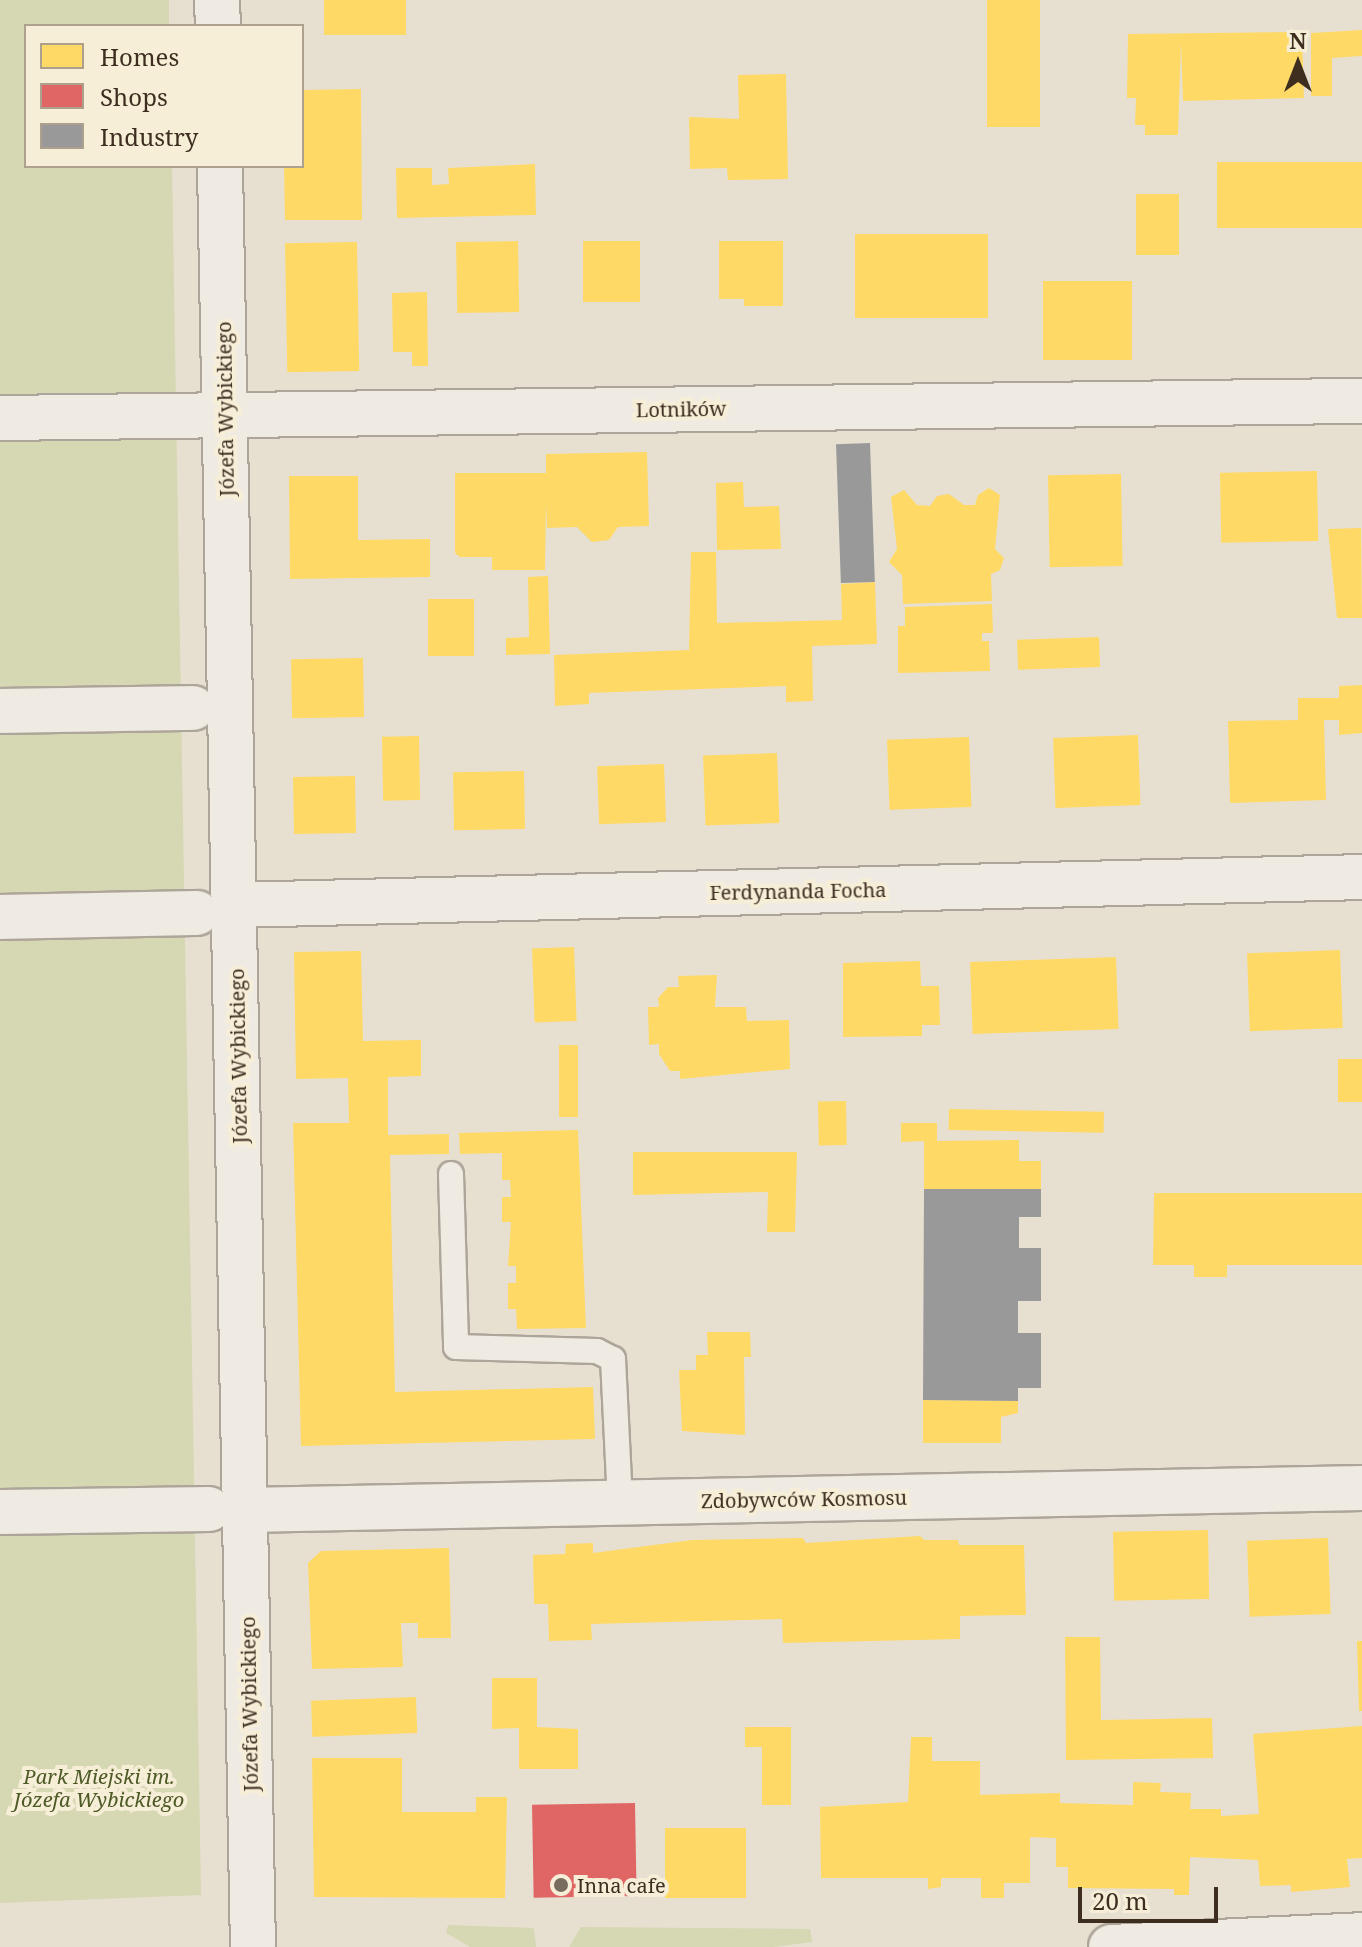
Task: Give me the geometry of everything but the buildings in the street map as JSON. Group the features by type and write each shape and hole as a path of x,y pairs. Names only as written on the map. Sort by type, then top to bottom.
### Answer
{"street":[{"path":"217,0 218,24"},
{"name":"Józefa Wybickiego","path":"220,168 225,415 216,909 227,1510 253,1947"},
{"name":"Lotników","path":"0,418 1362,401"},
{"path":"0,711 193,708"},
{"name":"Ferdynanda Focha","path":"0,917 1362,877"},
{"name":"Zdobywców Kosmosu","path":"0,1512 1362,1488"},
{"path":"1111,1947 1362,1935"}],"lane":[{"path":"451,1174 454,1342 466,1351 597,1351 613,1359 620,1502"}],"green space":[{"name":"Park Miejski im. Józefa Wybickiego","path":"0,0 169,0 169,24 24,24 24,168 172,168 201,1895 0,1903"},
{"path":"448,1925 534,1928 536,1947 470,1947 446,1933"},
{"path":"581,1927 810,1929 812,1942 774,1947 569,1947"}],"place":[{"name":"Inna cafe","path":"561,1885"}]}
